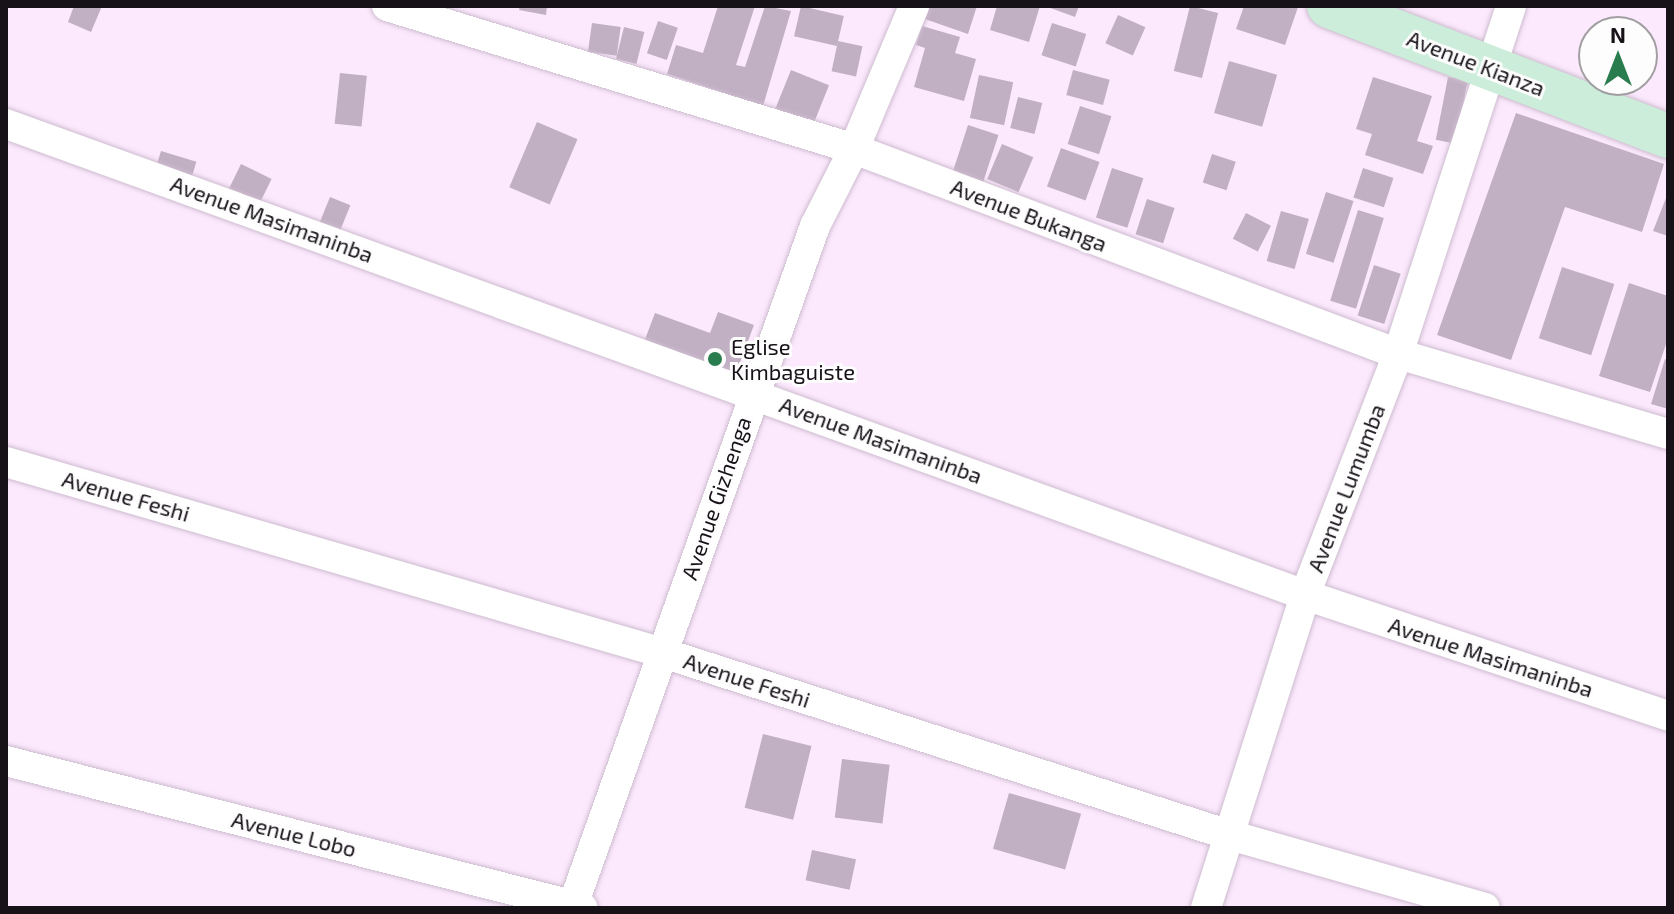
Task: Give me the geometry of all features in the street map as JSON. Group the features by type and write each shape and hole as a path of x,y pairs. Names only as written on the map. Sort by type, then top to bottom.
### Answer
{"street":[{"name":"Avenue Bukanga","path":"387,6 854,149 1398,354 1668,434"},
{"name":"Avenue Gizhenga","path":"576,907 752,393 815,226 854,149 914,6"},
{"name":"Avenue Kianza","path":"1329,6 1668,136"},
{"name":"Avenue Lumumba","path":"1206,908 1226,834 1305,595 1398,354 1511,6"},
{"name":"Avenue Masimaninba","path":"6,124 1305,595 1668,716"},
{"name":"Avenue Feshi","path":"6,462 663,653 1226,834 1485,908"},
{"name":"Avenue Lobo","path":"6,761 576,907"}],"building":[{"path":"74,6 102,6 91,32 68,22"},
{"path":"520,6 547,6 546,15 519,10"},
{"path":"718,6 755,6 736,65 745,67 765,6 791,11 763,106 667,74 676,45 703,53"},
{"path":"801,6 844,16 837,46 794,36"},
{"path":"926,6 977,6 968,34 922,18"},
{"path":"997,6 1040,6 1029,42 990,30"},
{"path":"1045,6 1079,6 1075,17"},
{"path":"1190,6 1218,13 1202,78 1174,71"},
{"path":"1244,6 1298,7 1285,45 1236,29"},
{"path":"1118,15 1145,27 1133,56 1105,43"},
{"path":"658,21 678,28 667,60 647,53"},
{"path":"592,23 621,27 617,56 588,52"},
{"path":"1052,23 1086,34 1076,66 1041,55"},
{"path":"922,26 960,37 955,53 976,59 964,101 914,87 925,48 916,45"},
{"path":"624,27 644,32 636,64 616,59"},
{"path":"838,41 862,46 856,77 832,71"},
{"path":"1229,61 1277,75 1262,127 1214,113"},
{"path":"791,70 829,85 813,126 775,111"},
{"path":"1073,70 1110,80 1103,105 1066,95"},
{"path":"340,73 367,76 362,127 335,124"},
{"path":"979,75 1013,82 1004,125 970,118"},
{"path":"1373,77 1432,96 1417,141 1433,146 1423,174 1365,155 1372,134 1356,129"},
{"path":"1448,77 1468,81 1455,144 1436,140"},
{"path":"1018,97 1042,103 1035,134 1010,128"},
{"path":"1080,106 1111,116 1099,154 1068,144"},
{"path":"1516,113 1664,164 1642,232 1565,207 1511,360 1437,335"},
{"path":"537,122 578,139 550,205 509,187"},
{"path":"968,125 998,135 983,182 953,173"},
{"path":"1002,144 1033,157 1018,192 987,179"},
{"path":"1061,148 1100,162 1086,201 1047,187"},
{"path":"161,151 196,162 185,198 150,187"},
{"path":"1212,154 1236,162 1227,190 1203,183"},
{"path":"241,164 272,179 250,223 220,208"},
{"path":"1112,168 1143,178 1127,228 1096,217"},
{"path":"1363,168 1393,178 1384,207 1353,197"},
{"path":"1326,192 1354,201 1333,263 1306,254"},
{"path":"1668,193 1668,236 1653,231"},
{"path":"330,197 350,205 335,242 315,234"},
{"path":"1147,199 1175,208 1163,243 1136,234"},
{"path":"1358,210 1384,218 1356,309 1330,301"},
{"path":"1281,211 1309,219 1295,269 1267,261"},
{"path":"1246,213 1271,226 1258,252 1233,239"},
{"path":"1374,265 1401,274 1384,324 1358,315"},
{"path":"1562,267 1614,284 1591,355 1539,338"},
{"path":"1629,283 1668,296 1668,338 1650,392 1599,376"},
{"name":"Eglise Kimbaguiste","path":"718,312 754,325 735,376 644,342 655,313 710,333"},
{"path":"1665,359 1668,360 1668,409 1651,404"},
{"path":"763,734 812,746 793,820 745,808"},
{"path":"842,759 890,765 882,823 835,818"},
{"path":"1009,793 1081,814 1065,869 993,849"},
{"path":"812,850 856,859 850,890 806,880"}],"place":[{"name":"Eglise Kimbaguiste","path":"715,359"}]}
